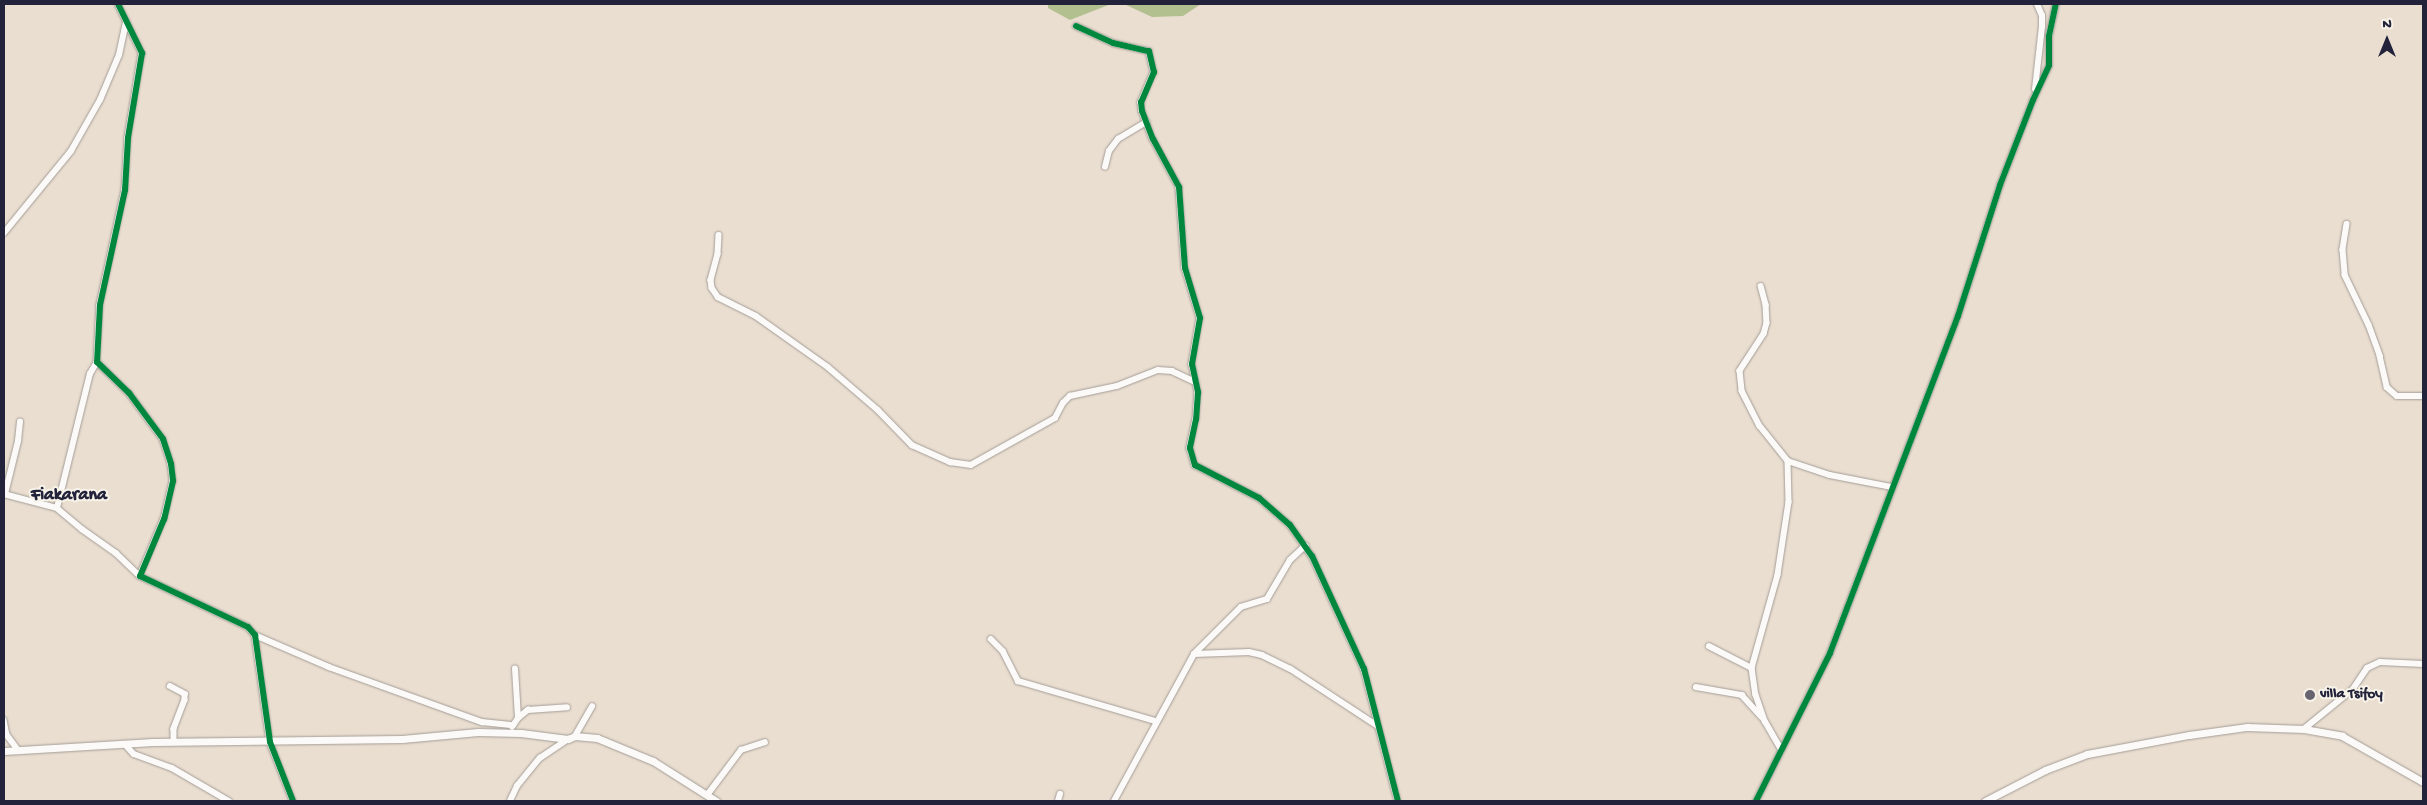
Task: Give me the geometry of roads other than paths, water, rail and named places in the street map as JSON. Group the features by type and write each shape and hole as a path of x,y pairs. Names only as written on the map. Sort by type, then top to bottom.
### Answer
{"street":[{"path":"57,508 90,374 98,362 100,305 125,190 128,138 142,53 118,4"},
{"path":"2033,100 2038,77 2042,26 2042,16 2037,4"},
{"path":"1756,801 1830,653 1958,316 2000,185 2033,100 2049,65 2048,36 2056,4"},
{"path":"4,233 71,151 100,100 119,55 126,21"},
{"path":"1076,26 1113,43 1149,51 1154,72 1141,102 1153,139 1180,187 1185,268 1200,318 1192,364 1198,392 1196,419 1190,448 1195,464 1259,498 1290,525 1305,546 1329,592 1364,669 1398,801"},
{"path":"1105,166 1110,151 1118,139 1146,122"},
{"path":"2348,224 2343,250 2345,275 2369,324 2380,356 2386,387 2397,396 2423,396"},
{"path":"718,235 718,254 711,280 712,288 718,297 756,316 828,367 878,410 912,445 950,462 971,465 1055,418 1063,403 1070,396 1117,386 1158,370 1172,371 1196,382"},
{"path":"1761,286 1766,305 1767,323 1764,334 1740,371 1742,391 1760,426 1788,461 1830,475 1892,487"},
{"path":"98,362 129,393 153,424 163,439 171,464 173,481 170,500 140,576"},
{"path":"20,422 18,441 5,494 57,508 116,553 140,576 248,628 255,635 329,667 482,722 513,725"},
{"path":"1781,749 1765,721 1756,695 1752,668 1778,575 1789,502 1788,461"},
{"path":"1114,801 1137,762 1156,721 1194,654 1241,607 1267,599 1290,560 1305,546"},
{"path":"255,635 270,742 293,801"},
{"path":"991,639 1003,651 1018,681 1156,721"},
{"path":"1708,646 1752,668"},
{"path":"1194,654 1249,652 1262,654 1291,669 1378,726"},
{"path":"2304,729 2353,689 2367,668 2380,662 2423,664"},
{"path":"515,669 518,718"},
{"path":"170,686 185,694 186,700 174,729 174,742"},
{"path":"1696,687 1742,696 1765,721"},
{"path":"510,801 517,786 540,758 571,738 592,706"},
{"path":"508,732 518,718 528,710 567,707"},
{"path":"4,720 7,735 19,751"},
{"path":"1986,801 2051,767 2087,754 2188,735 2246,727 2304,729 2342,736 2423,782"},
{"path":"4,751 174,742 402,739 478,732 508,732 571,738 597,738 653,761 708,794 716,801"},
{"path":"708,794 741,750 765,742"},
{"path":"125,744 134,754 172,768 229,801"},
{"path":"1058,801 1060,794"}],"place":[{"name":"villa Tsifoy","path":"2310,695"}],"district":[{"name":"Fiakarana","path":"69,496"}]}
